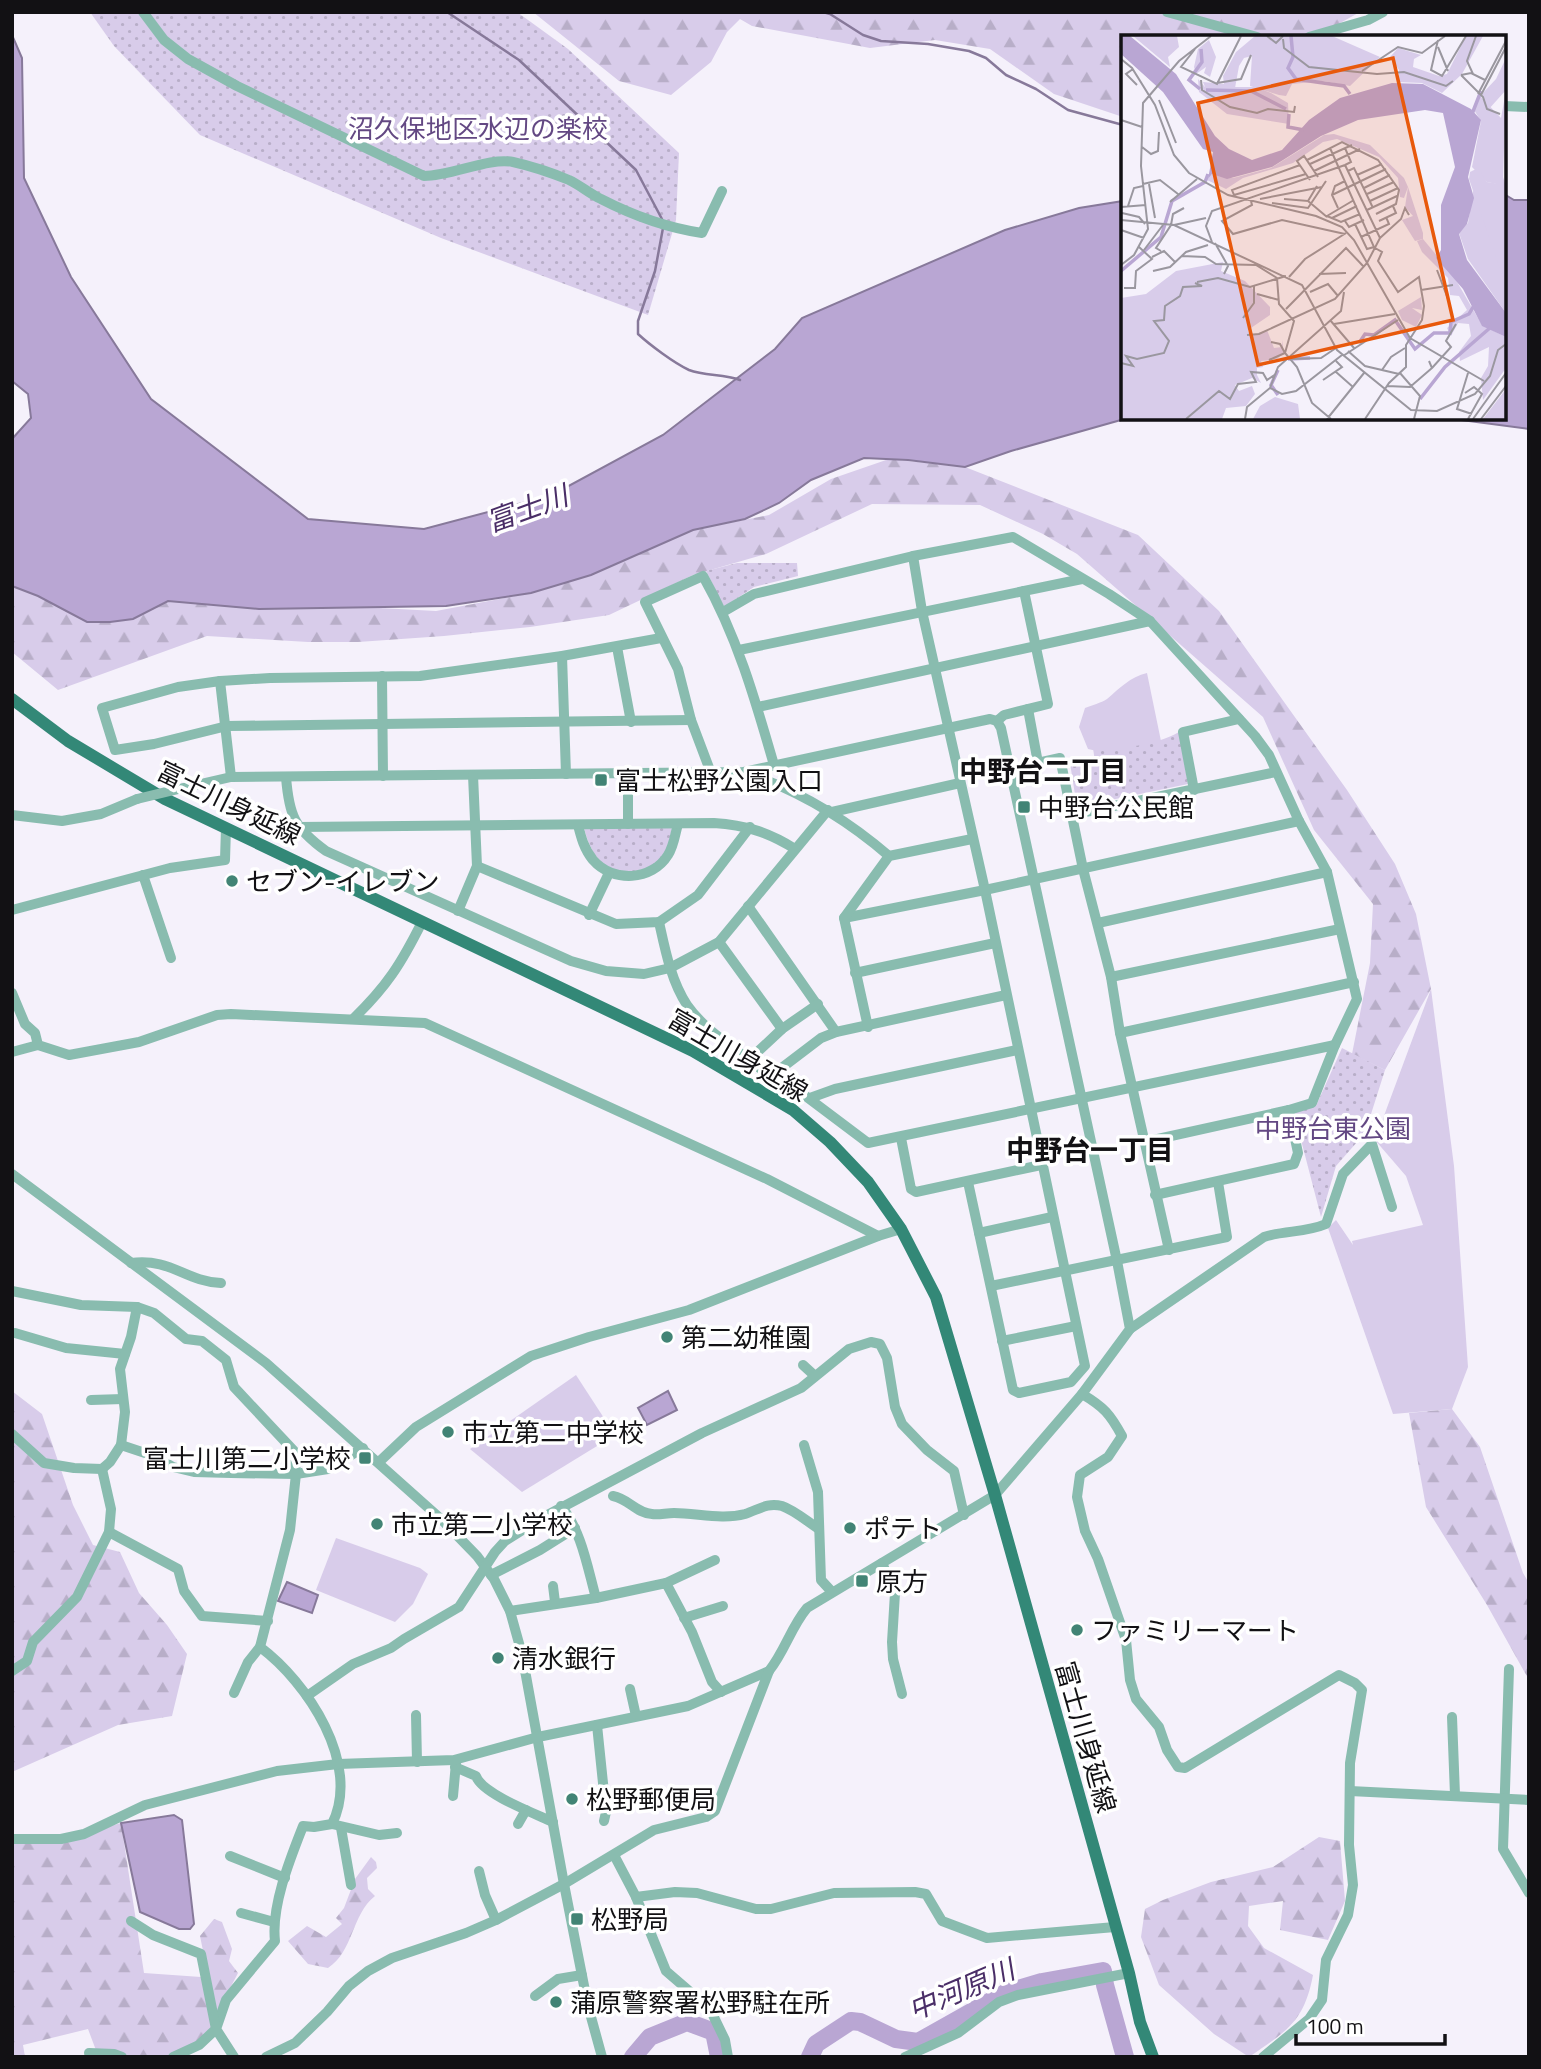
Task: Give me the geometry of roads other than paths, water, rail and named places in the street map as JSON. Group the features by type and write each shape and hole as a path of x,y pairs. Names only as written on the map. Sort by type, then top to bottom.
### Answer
{"main road":[{"name":"富士川身延線","path":"12,699 68,741 165,799 693,1051 793,1110 830,1142 868,1182 901,1229 936,1297 995,1495 1124,1975 1153,2057"}],"street":[{"path":"143,12 164,40 188,59 237,86 424,176 437,176 501,161 513,162 569,180 603,200 649,218 679,229 702,233 722,191"},
{"path":"1167,12 1250,35"},
{"path":"1316,35 1368,20 1382,12"},
{"path":"1506,106 1529,107"},
{"path":"723,612 754,593 913,556 1013,537 1150,621 1269,755 1326,872 1357,999 1312,1103 1144,1142"},
{"path":"913,556 922,611 985,890 1085,1367 1071,1382 1019,1393 1013,1390 968,1182"},
{"path":"711,773 691,720 678,669 645,602 704,576 739,650 774,765"},
{"path":"739,650 1082,579"},
{"path":"997,721 1004,715 1048,704 1024,591"},
{"path":"758,707 1150,621"},
{"path":"661,638 562,656 420,676 220,681 178,687 103,708 115,750 154,744 227,726 691,720"},
{"path":"617,647 631,722"},
{"path":"562,656 566,774"},
{"path":"382,676 383,776"},
{"path":"220,681 231,777"},
{"path":"1028,709 1038,763"},
{"path":"12,814 62,821 101,814 137,799 231,777 744,772 948,727 990,719 997,721 1010,769 1130,1329"},
{"path":"1194,790 1183,732 1239,719"},
{"path":"1010,769 1060,758 1083,869 1111,977 1120,1033 1169,1250"},
{"path":"744,772 775,782 830,811 888,856"},
{"path":"1071,815 1276,772"},
{"path":"628,773 628,824"},
{"path":"458,911 477,866 473,775"},
{"path":"286,777 289,808 298,827 306,837 326,851 571,961 606,971 645,974 670,968 719,942 795,849 830,811 960,783"},
{"path":"844,918 1033,880 1299,821"},
{"path":"298,827 714,823 750,827 795,849"},
{"path":"578,825 583,845 593,860 609,873 632,876 651,872 667,857 678,824"},
{"path":"477,866 616,924 659,922 698,895 750,827"},
{"path":"12,910 202,862 225,860 226,828"},
{"path":"868,1027 844,918 888,856 972,839"},
{"path":"1098,922 1326,872"},
{"path":"589,915 609,873"},
{"path":"143,876 171,957"},
{"path":"748,906 836,1032"},
{"path":"353,1019 381,992 397,970 422,922"},
{"path":"659,922 670,968 686,1004 709,1029 769,1076"},
{"path":"1111,977 1340,929"},
{"path":"719,942 782,1029"},
{"path":"855,973 995,943"},
{"path":"1120,1033 1354,982"},
{"path":"12,993 25,1024 35,1033 38,1045"},
{"path":"1006,995 836,1032 821,1038 775,1073 868,1143 1335,1045"},
{"path":"750,1059 782,1029 818,1004"},
{"path":"12,1052 38,1045 69,1055 139,1042 217,1015 231,1014 425,1023 767,1179 878,1236"},
{"path":"810,1098 835,1089 1017,1051"},
{"path":"1155,1195 1294,1164 1298,1153 1289,1110"},
{"path":"901,1138 911,1189 916,1192 1041,1165"},
{"path":"266,2057 295,2043 349,1986 368,1970 392,1958 496,1920 564,1884 654,1830 715,1811 769,1671 796,1620 807,1608 995,1495 1082,1394 1130,1329 1264,1237 1282,1231 1300,1233 1326,1224 1343,1174 1372,1144 1392,1207"},
{"path":"12,1174 266,1363 379,1462 467,1545 488,1571 510,1611 523,1654 564,1884 602,2057"},
{"path":"990,1286 1227,1237 1217,1182"},
{"path":"979,1233 1052,1217"},
{"path":"379,1462 416,1427 531,1356 689,1310 901,1229"},
{"path":"131,1263 149,1255 202,1282 221,1283"},
{"path":"12,1291 80,1305 137,1307 153,1313 186,1339 202,1341 226,1360 234,1387 293,1451 296,1474 290,1530 270,1600 268,1621 260,1647 248,1662 233,1693"},
{"path":"12,1434 44,1463 102,1469 110,1462 121,1445 125,1412 120,1369 137,1307"},
{"path":"1002,1341 1076,1326"},
{"path":"15,1333 66,1349 125,1354"},
{"path":"307,1696 353,1664 391,1648 460,1607 488,1571 505,1541 561,1506 702,1433 801,1388 849,1349 871,1342 880,1344 887,1359 894,1407 902,1424 918,1442 954,1471 964,1515"},
{"path":"803,1365 815,1376"},
{"path":"1082,1394 1110,1414 1122,1436 1108,1457 1080,1475 1077,1497 1085,1531 1098,1559 1126,1640 1130,1680 1136,1699 1159,1727 1167,1750 1178,1767 1185,1768 1339,1675 1362,1690 1350,1763 1349,1845 1353,1885 1348,1915 1326,1961 1322,2000 1309,2019 1262,2057"},
{"path":"91,1400 123,1399"},
{"path":"121,1445 154,1456 173,1467 194,1472 296,1474 328,1469 363,1448"},
{"path":"804,1445 818,1492 821,1580 832,1592"},
{"path":"12,1671 27,1661 33,1642 77,1597 109,1532 111,1509 102,1469"},
{"path":"613,1496 625,1499 640,1511 652,1514 745,1514 772,1505 784,1507 819,1529"},
{"path":"561,1506 582,1544 596,1598"},
{"path":"488,1571 540,1550 575,1528"},
{"path":"109,1532 178,1569 184,1591 202,1616 268,1621"},
{"path":"510,1611 555,1602 596,1598 666,1583 715,1560"},
{"path":"882,1563 895,1593 893,1659 902,1694"},
{"path":"666,1583 712,1682 721,1692"},
{"path":"553,1586 555,1602"},
{"path":"684,1618 723,1606"},
{"path":"260,1647 307,1696 319,1713 338,1764 340,1803 336,1826 351,1885"},
{"path":"1509,1669 1503,1849 1529,1892"},
{"path":"12,1839 61,1839 84,1834 145,1805 277,1771 338,1764 456,1764 538,1737 688,1706 769,1671"},
{"path":"630,1689 636,1716"},
{"path":"416,1715 417,1762"},
{"path":"1452,1717 1455,1794"},
{"path":"597,1725 606,1812 604,1821"},
{"path":"453,1796 456,1764"},
{"path":"456,1764 476,1776 478,1782 526,1810 553,1822"},
{"path":"1350,1791 1455,1794 1529,1800"},
{"path":"518,1824 526,1810"},
{"path":"173,2057 199,2045 216,2029 226,2000 275,1941 274,1922 285,1878 303,1826 336,1826 379,1835 397,1833"},
{"path":"614,1855 636,1897 666,1971 710,2009 725,2040 728,2057"},
{"path":"230,1856 285,1878"},
{"path":"480,1871 485,1895 496,1920"},
{"path":"636,1897 675,1892 697,1893 757,1909 771,1909 834,1892 915,1892 926,1894 942,1921 988,1938 1111,1928"},
{"path":"241,1913 274,1922"},
{"path":"131,1921 153,1935 201,1954 216,2029 234,2057"},
{"path":"535,1996 558,1979 582,1975"},
{"path":"905,2057 958,2034 999,2002 1018,1995 1124,1975"},
{"path":"89,2053 122,2057"}],"water":[{"name":"富士川","path":"12,35 22,58 24,178 71,277 151,399 308,519 424,529 552,495 663,435 775,349 802,318 1005,230 1079,208 1121,201 1121,420 965,467 864,458 811,480 779,503 745,519 693,530 591,575 531,593 446,606 259,609 168,601 133,619 87,622 38,596 12,586 12,439 31,418 28,394 12,381"},
{"path":"1506,195 1514,200 1529,200 1529,429 1461,420 1506,420"},
{"path":"668,1391 677,1410 647,1425 638,1408"},
{"path":"287,1582 318,1595 312,1613 278,1601"},
{"path":"174,1815 182,1820 194,1924 190,1929 179,1929 140,1912 121,1823"}],"waterway":[{"path":"447,12 519,60 636,170 663,221"},
{"path":"823,12 863,35 881,41 928,44 969,51 986,58 1006,75 1036,89 1068,110 1121,124"},
{"path":"663,228 655,271 638,321 638,334 689,370 740,380"},
{"name":"中河原川","path":"810,2057 816,2044 851,2021 860,2022 896,2039 918,2042 1005,1993 1042,1982 1103,1971 1125,2057"},
{"name":"中河原川","path":"633,2057 650,2037 687,2022 714,2032 719,2057"}],"place":[{"name":"富士松野公園入口","path":"601,780"},
{"name":"中野台公民館","path":"1024,807"},
{"name":"セブン-イレブン","path":"232,881"},
{"name":"第二幼稚園","path":"667,1337"},
{"name":"市立第二中学校","path":"448,1432"},
{"name":"富士川第二小学校","path":"365,1458"},
{"name":"市立第二小学校","path":"377,1524"},
{"name":"ポテト","path":"850,1528"},
{"name":"原方","path":"862,1581"},
{"name":"ファミリーマート","path":"1077,1630"},
{"name":"清水銀行","path":"498,1658"},
{"name":"松野郵便局","path":"572,1799"},
{"name":"松野局","path":"577,1919"},
{"name":"蒲原警察署松野駐在所","path":"556,2002"}],"district":[{"name":"中野台二丁目","path":"1043,770"},
{"name":"中野台一丁目","path":"1090,1149"}],"park label":[{"name":"沼久保地区水辺の楽校","path":"478,128"},
{"name":"中野台東公園","path":"1333,1128"}]}
